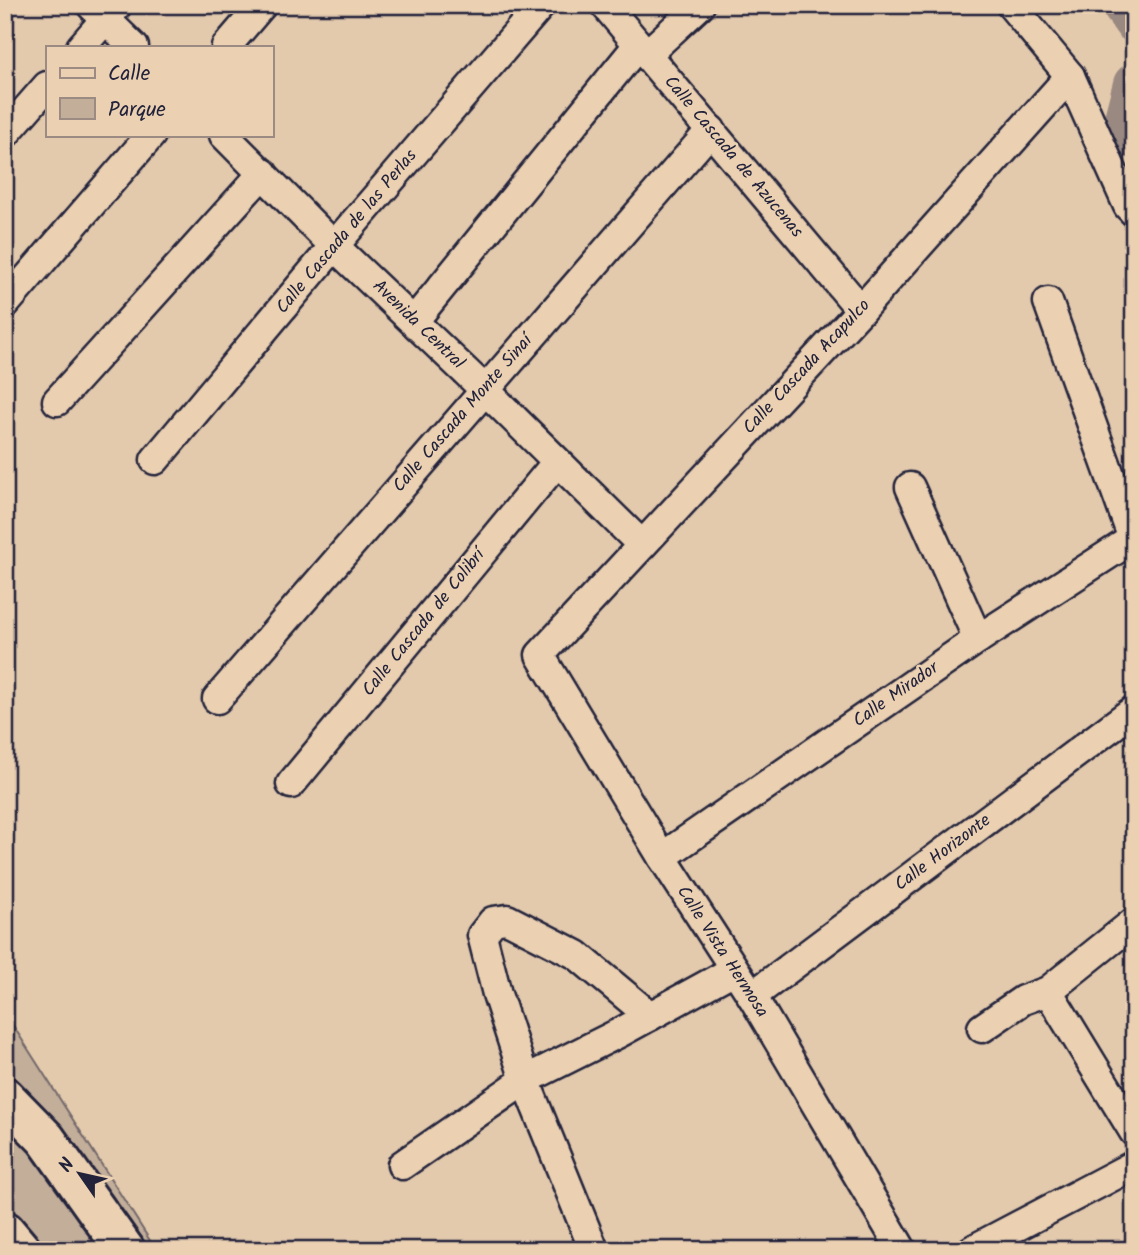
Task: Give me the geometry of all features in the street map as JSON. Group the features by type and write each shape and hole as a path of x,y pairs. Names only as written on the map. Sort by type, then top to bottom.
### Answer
{"main road":[{"path":"5,1097 46,1139 125,1250"},
{"path":"5,1231 21,1250"}],"street":[{"path":"227,46 262,5"},
{"name":"Calle Cascada de las Perlas","path":"155,460 541,5"},
{"name":"Calle Cascada de Azucenas","path":"605,5 861,310"},
{"path":"414,321 642,50 700,5"},
{"path":"1011,5 1070,76 1128,206 1134,212"},
{"path":"82,46 105,10 133,46"},
{"name":"Calle Cascada Acapulco","path":"540,655 861,310 1070,76"},
{"path":"5,134 46,87"},
{"name":"Calle Cascada Monte Sinaí","path":"217,699 711,130"},
{"path":"5,304 151,136"},
{"name":"Avenida Central","path":"225,136 334,246 642,545"},
{"path":"57,401 263,173"},
{"path":"1048,302 1133,538"},
{"name":"Calle Cascada de Colibrí","path":"291,784 556,461"},
{"path":"910,486 978,639"},
{"name":"Calle Mirador","path":"662,857 978,639 1133,538"},
{"name":"Calle Vista Hermosa","path":"540,655 662,857 752,996 902,1250"},
{"name":"Calle Horizonte","path":"752,996 1134,710"},
{"path":"594,1250 525,1080 497,994 482,935 493,921 507,919 577,955 650,1016"},
{"path":"982,1028 1023,1000 1048,991 1134,922"},
{"path":"402,1165 525,1080 734,970"},
{"path":"1048,991 1134,1132"},
{"path":"972,1250 1134,1165"}],"green space":[{"path":"5,1013 156,1250 5,1250"}],"waterway":[{"path":"1122,5 1134,22"},
{"path":"1134,84 1125,119 1134,138"}]}
